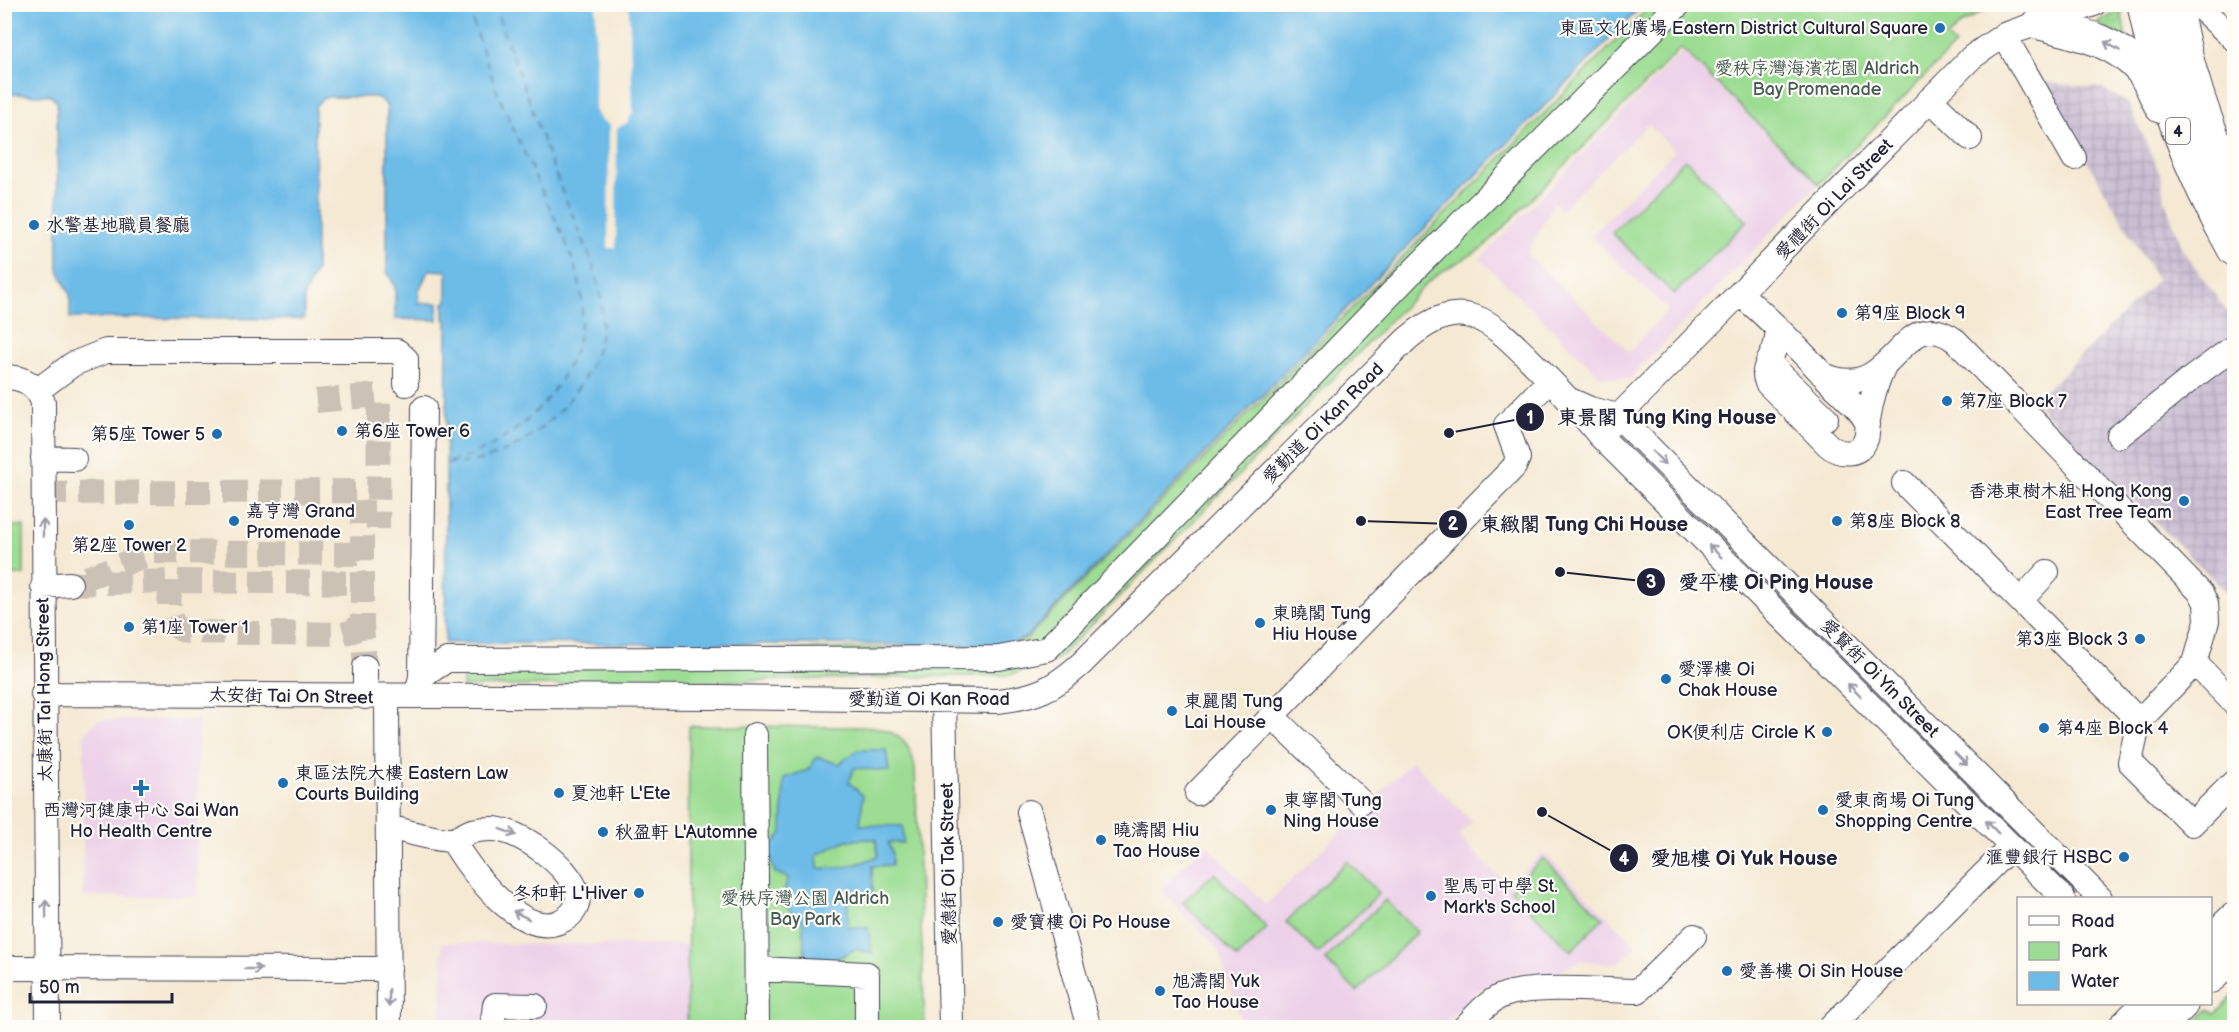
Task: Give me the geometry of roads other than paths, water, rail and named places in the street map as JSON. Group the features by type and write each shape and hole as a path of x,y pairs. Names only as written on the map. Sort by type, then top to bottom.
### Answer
{"highway":[{"name":"4","path":"2144,4 2161,76 2181,141 2203,190 2235,249"},
{"name":"4","path":"2175,4 2203,109 2235,185"}],"main road":[{"path":"2138,4 2161,107"},
{"path":"2187,4 2204,76 2216,115 2235,161"},
{"path":"2038,22 2101,40 2119,50 2142,72 2161,107 2193,190 2235,269"},
{"path":"2212,941 2235,918"},
{"path":"2212,976 2235,956"},
{"path":"2124,1028 2166,1010"}],"street":[{"path":"419,687 447,660 999,658 1047,649 1406,279 1679,4"},
{"name":"愛禮街 Oi Lai Street","path":"1599,435 1972,57 2004,35 2094,4"},
{"path":"2196,4 2235,39"},
{"path":"2004,35 2074,158"},
{"path":"1930,99 1970,138"},
{"path":"1740,294 1774,346 1848,417 1866,439 1862,446 1856,450 1841,453 1828,445 1772,391 1764,376 1764,369 1774,346"},
{"name":"愛勤道 Oi Kan Road","path":"376,697 419,687 726,697 998,701 1024,698 1046,690 1064,679 1081,664 1407,339 1430,322 1451,315 1463,315"},
{"name":"愛賢街 Oi Yin Street","path":"1463,315 1475,317 1495,326 1572,401 1599,435 2062,897"},
{"path":"1774,346 1822,374 1844,382 1869,376 1884,366 1912,337 1920,332 1938,330 1956,341 2201,593 2206,603 2207,621 2195,663 2139,721 2130,762 2192,824 2235,782"},
{"path":"2119,436 2235,347"},
{"path":"4,377 25,380 38,390 73,364 106,351 397,351 406,359 406,384"},
{"path":"1828,445 1823,434 1848,417 1875,387 1884,366"},
{"path":"1822,374 1848,417"},
{"path":"1197,793 1514,467 1518,458 1506,425 1550,380"},
{"name":"太康街 Tai Hong Street","path":"38,390 42,402 43,458 48,1028"},
{"name":"愛賢街 Oi Yin Street","path":"1572,401 1590,409 1618,416 2099,897"},
{"path":"419,687 424,408"},
{"path":"43,458 74,459"},
{"path":"1904,483 2139,721"},
{"path":"2021,600 2047,572"},
{"path":"43,586 70,584"},
{"path":"2195,663 2235,703"},
{"path":"365,667 376,697"},
{"name":"太安街 Tai On Street","path":"44,694 376,697 388,827 389,1028"},
{"name":"愛德街 Oi Tak Street","path":"944,700 951,1028"},
{"path":"1272,716 1361,802"},
{"path":"754,735 757,1028"},
{"path":"1029,812 1089,1028"},
{"path":"388,827 453,841 471,831 500,829 510,831 536,846 572,882 578,898 574,911 568,918 556,923 543,924 512,910 485,886 453,841"},
{"path":"1830,1028 2011,847"},
{"path":"1464,1028 1488,1004 1497,998 1518,991 1638,991 1694,936"},
{"path":"4,968 47,968 165,977 389,969"},
{"path":"758,969 867,974 867,1028"},
{"path":"492,1028 495,1005 535,1006"}],"water":[{"path":"5,5 1643,5 1026,637 1006,645 445,643 447,320 444,319 444,303 447,302 447,271 429,270 419,290 419,303 438,303 438,320 395,319 395,287 387,271 387,109 384,103 375,97 328,97 322,99 315,107 316,270 304,295 304,319 70,318 70,295 58,269 57,101 49,95 5,94"},
{"path":"858,750 886,750 889,771 854,768 849,782 863,796 860,825 903,826 903,843 888,842 892,853 892,865 872,866 873,897 848,897 848,927 868,928 872,953 856,949 836,959 805,956 802,921 781,902 788,878 774,872 769,849 782,833 784,778 808,770 817,757 839,764","holes":["876,839 878,856 849,866 818,868 817,855 846,840"]}],"tunnel":[{"path":"316,401 379,395 378,529"},
{"path":"43,493 355,491 362,499 362,583"},
{"path":"87,578 154,552 362,554"},
{"path":"171,581 169,604 171,618 179,629 187,632 342,634 353,631 362,623"},
{"path":"70,584 171,581 362,583 365,667"}],"place":[{"name":"東區文化廣場 Eastern District Cultural Square","path":"1940,28"},
{"name":"水警基地職員餐廳","path":"34,225"},
{"name":"第9座 Block 9","path":"1842,313"},
{"name":"第7座 Block 7","path":"1947,401"},
{"name":"第6座 Tower 6","path":"342,431"},
{"name":"東景閣 Tung King House","path":"1449,433"},
{"name":"第5座 Tower 5","path":"217,434"},
{"name":"香港東樹木組 Hong Kong East Tree Team","path":"2184,501"},
{"name":"嘉亨灣 Grand Promenade","path":"234,521"},
{"name":"東緻閣 Tung Chi House","path":"1361,521"},
{"name":"第8座 Block 8","path":"1837,521"},
{"name":"第2座 Tower 2","path":"129,525"},
{"name":"愛平樓 Oi Ping House","path":"1560,572"},
{"name":"東曉閣 Tung Hiu House","path":"1260,623"},
{"name":"第1座 Tower 1","path":"129,627"},
{"name":"第3座 Block 3","path":"2140,639"},
{"name":"愛澤樓 Oi Chak House","path":"1666,679"},
{"name":"東麗閣 Tung Lai House","path":"1172,711"},
{"name":"第4座 Block 4","path":"2044,728"},
{"name":"OK便利店 Circle K","path":"1827,732"},
{"name":"東區法院大樓 Eastern Law Courts Building","path":"283,783"},
{"name":"西灣河健康中心 Sai Wan Ho Health Centre","path":"141,788"},
{"name":"夏池軒 L'Ete","path":"559,793"},
{"name":"東寧閣 Tung Ning House","path":"1271,810"},
{"name":"愛東商場 Oi Tung Shopping Centre","path":"1823,810"},
{"name":"愛旭樓 Oi Yuk House","path":"1542,812"},
{"name":"秋盈軒 L'Automne","path":"603,832"},
{"name":"曉濤閣 Hiu Tao House","path":"1101,840"},
{"name":"滙豐銀行 HSBC","path":"2124,857"},
{"name":"冬和軒 L'Hiver","path":"639,893"},
{"name":"聖馬可中學 St. Mark's School","path":"1431,896"},
{"name":"愛寶樓 Oi Po House","path":"998,922"},
{"name":"愛善樓 Oi Sin House","path":"1727,971"},
{"name":"旭濤閣 Yuk Tao House","path":"1160,991"}],"park label":[{"name":"愛秩序灣海濱花園 Aldrich Bay Promenade","path":"1817,78"},
{"name":"愛秩序灣公園 Aldrich Bay Park","path":"805,908"}]}
